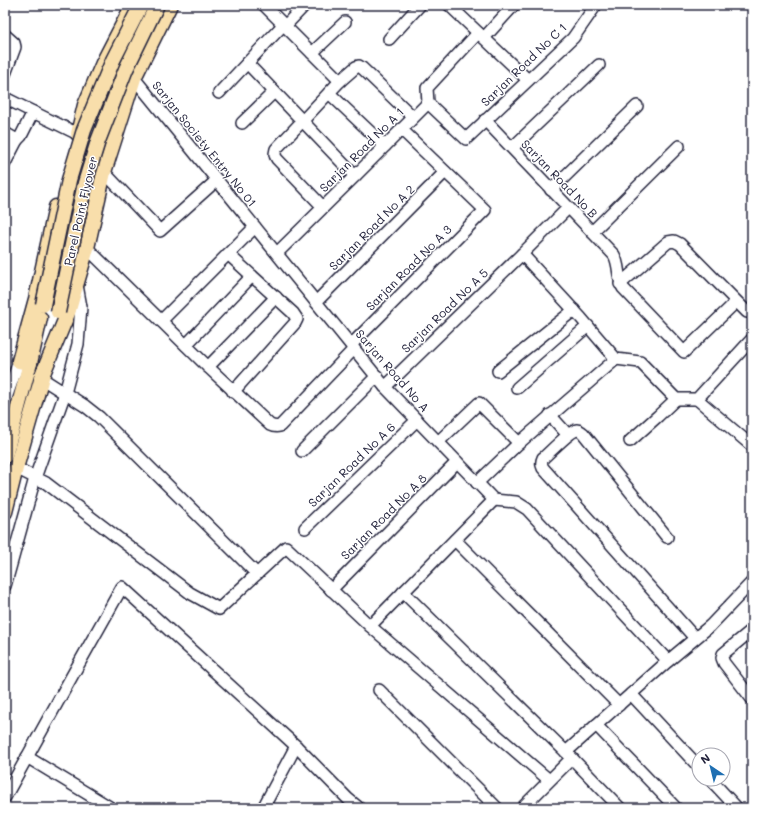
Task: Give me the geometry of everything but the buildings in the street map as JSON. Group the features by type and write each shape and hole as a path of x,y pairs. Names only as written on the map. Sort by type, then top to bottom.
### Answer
{"main road":[{"path":"5,456 36,299 62,181 78,134 85,106 103,63 133,5"},
{"name":"Parel Point Flyover","path":"24,362 43,305 69,180 84,130 113,60 141,5"},
{"name":"Parel Point Flyover","path":"41,378 58,312 85,183 98,141 126,69 157,5"},
{"path":"5,512 41,378 68,313 77,284 87,248 104,172 134,78 170,5"}],"street":[{"path":"264,5 340,81"},
{"path":"219,93 305,5"},
{"path":"389,39 420,5"},
{"path":"449,5 528,80"},
{"path":"428,103 427,88 514,5"},
{"name":"Sarjan Road No C 1","path":"428,103 466,139 573,38 596,5"},
{"path":"312,53 345,22"},
{"path":"5,35 14,43 15,47 5,74"},
{"name":"Sarjan Society Entry No 01","path":"103,63 134,78 276,253"},
{"path":"247,63 355,176"},
{"path":"512,148 599,65"},
{"path":"323,207 275,156 275,153 276,149 340,81 359,66 413,117"},
{"path":"242,123 274,92"},
{"path":"329,93 385,146"},
{"path":"5,98 78,134"},
{"name":"Sarjan Road No A 1","path":"276,253 428,103"},
{"path":"551,190 637,106"},
{"path":"5,162 17,140 21,136 33,112"},
{"name":"Sarjan Road No B","path":"485,120 614,255 617,263 620,284"},
{"path":"401,129 445,172"},
{"path":"5,133 17,140"},
{"path":"592,232 679,146"},
{"path":"104,172 160,231 217,180"},
{"name":"Sarjan Road No A 3","path":"233,392 270,425 274,427 280,426 484,210 445,172"},
{"name":"Sarjan Road No A 2","path":"316,302 445,172"},
{"name":"Sarjan Road No A 5","path":"385,386 568,208"},
{"path":"161,321 255,227"},
{"path":"736,302 684,352 620,284 668,242 674,241 680,244 747,312"},
{"path":"87,248 233,392 297,319 295,315 276,297 228,254"},
{"name":"Sarjan Road No A","path":"276,253 385,386 494,500"},
{"path":"522,254 574,310 616,359 640,362 676,399 697,400 752,446"},
{"path":"186,345 252,276"},
{"path":"5,586 35,478 65,393 78,344 81,308 77,284"},
{"path":"208,367 276,297"},
{"path":"498,372 574,310"},
{"path":"517,388 588,326"},
{"path":"697,400 752,339"},
{"path":"477,483 550,415 616,359"},
{"path":"5,402 24,362"},
{"path":"302,451 377,376"},
{"path":"41,378 85,406 99,417 257,574"},
{"path":"630,441 676,399"},
{"path":"438,442 479,403 519,443"},
{"path":"550,415 568,435"},
{"name":"Sarjan Road No A 6","path":"306,528 417,420"},
{"path":"667,537 580,431 576,430 568,435 543,458 541,464 543,468 695,638"},
{"name":"Sarjan Road No A 8","path":"331,590 457,462"},
{"path":"16,468 46,483 190,593 219,610 286,547 370,626 549,780"},
{"path":"370,626 494,500 516,502 527,509 668,661"},
{"path":"455,540 619,705"},
{"path":"522,808 549,780 596,725 710,626 751,586"},
{"path":"5,797 122,587 296,746 348,799 359,808"},
{"path":"403,592 569,755 620,808"},
{"path":"752,630 723,654 722,658 724,663 752,699"},
{"path":"379,690 497,808"},
{"path":"631,694 691,758"},
{"path":"596,725 676,808"},
{"path":"264,808 296,746"},
{"path":"27,757 111,808"},
{"path":"717,787 737,808"}]}
